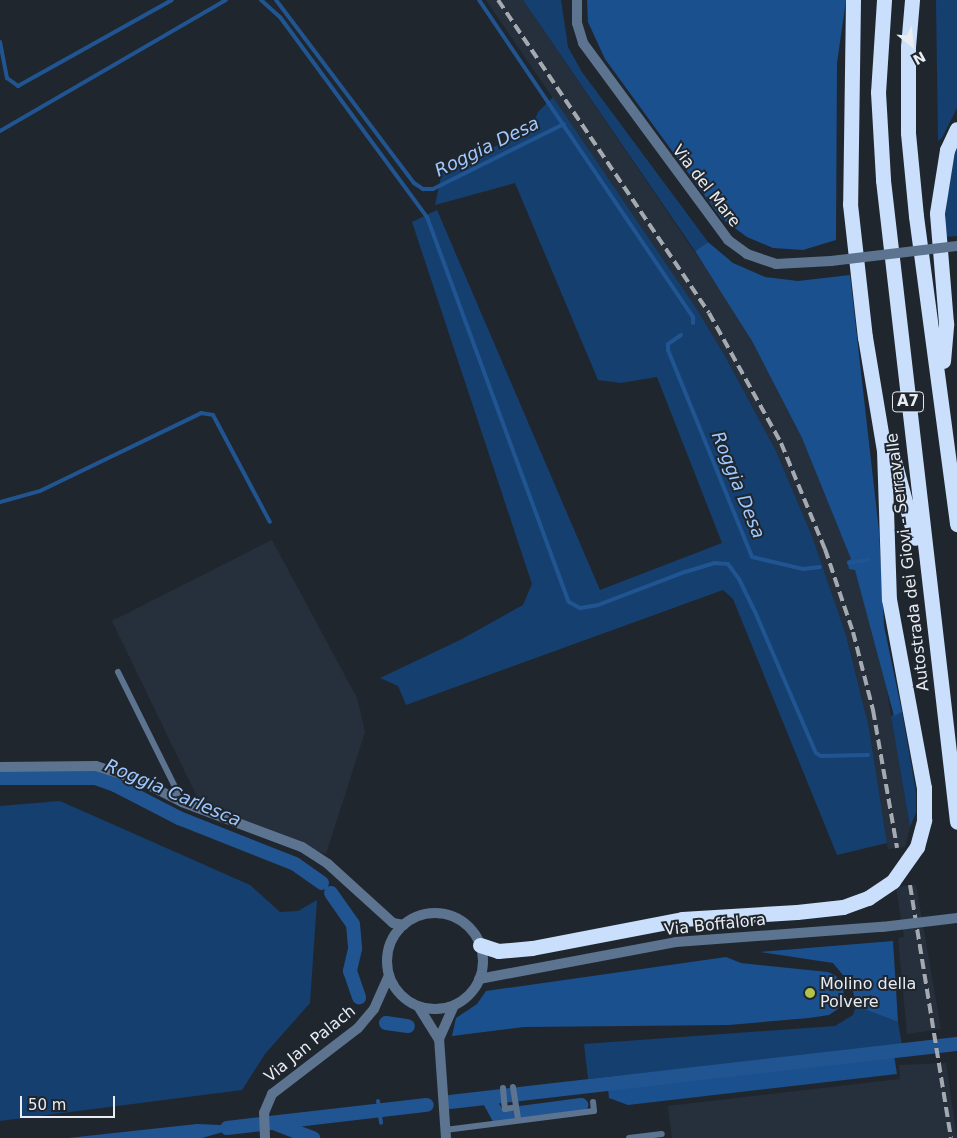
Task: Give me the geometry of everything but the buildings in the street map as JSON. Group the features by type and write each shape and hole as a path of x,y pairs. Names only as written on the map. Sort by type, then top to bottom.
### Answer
{"highway":[{"path":"480,945 498,951 532,948 682,920 843,907 868,898 893,881 917,847 924,820 924,788 889,599 884,450 876,392 865,337 850,204 853,0"},
{"name":"Autostrada dei Giovi - Serravalle","path":"884,0 879,135 927,584 957,822"},
{"name":"A7","path":"912,0 908,47 908,132 916,216 957,524"},
{"path":"940,385 946,323 937,213 947,150 957,129"},
{"path":"876,392 927,584"}],"street":[{"name":"Via del Mare","path":"577,0 577,23 583,43 728,240 747,254 776,264 831,262 957,246"},
{"path":"0,767 96,766 139,780 182,802 302,847 328,864 393,923 404,925"},
{"path":"418,1006 437,1009 454,1005 469,995 479,979 482,962 480,945 466,926 446,915 422,915 404,925 389,947 389,976 400,994 418,1006 439,1039"},
{"name":"Via Boffalora","path":"479,979 676,942 882,927 957,918"},
{"name":"Via Jan Palach","path":"265,1138 264,1113 276,1088 358,1028 374,1010 389,976"},
{"path":"446,1134 439,1039 454,1005"}],"lane":[{"path":"118,672 182,802"},
{"path":"513,1087 518,1120"},
{"path":"503,1088 505,1109 516,1107"},
{"path":"446,1134 518,1120 594,1111 593,1102"},
{"path":"629,1138 662,1134"}],"shaded area":[{"path":"486,0 523,0 719,288 752,341 802,438 851,559 847,561 849,569 855,569 885,680 910,827 905,847 888,849 869,728 846,635 812,536 776,451 725,356 665,262"},
{"path":"523,0 561,0 568,47 582,72 708,242 695,251"},
{"path":"587,0 846,0 837,63 836,240 803,250 773,248 747,237 721,218 605,59 588,22"},
{"path":"936,0 957,0 957,108 942,138 938,141"},
{"path":"553,97 694,305 725,356 776,451 812,536 846,635 869,728 887,843 837,855 733,599 723,590 406,705 398,686 380,678 460,640 523,605 532,584 412,222 437,210 600,590 722,543 657,377 621,383 598,380 515,183 435,205 442,172 531,129 538,112"},
{"path":"957,145 957,236 944,237 950,162"},
{"path":"708,242 733,263 765,277 798,281 850,275 879,531 884,626 902,712 894,716 855,570 849,569 847,561 851,559 802,438 752,341 695,251"},
{"path":"272,540 357,698 365,732 326,854 202,807 112,621"},
{"path":"902,712 916,792 916,813 910,827 891,716"},
{"path":"60,801 250,885 280,912 298,911 317,900 310,1003 265,1054 242,1090 0,1121 0,806"},
{"path":"916,885 941,1029 907,1034 898,938 904,937 896,887"},
{"path":"893,941 898,1022 856,1006 852,986 833,963 760,952"},
{"path":"726,957 741,963 828,972 836,976 843,988 845,1004 829,1015 729,1025 524,1027 452,1036 456,1018 477,1004 486,991"},
{"path":"856,1006 898,1022 902,1045 588,1079 584,1044 835,1026 853,1015"},
{"path":"894,1055 897,1074 628,1105 609,1098 608,1088"},
{"path":"946,1063 957,1138 672,1138 668,1106 900,1079 899,1065"},
{"path":"197,1124 244,1126 202,1138 68,1138"}],"waterway":[{"name":"Roggia Desa","path":"0,42 7,78 18,86 172,0"},
{"path":"0,131 226,0"},
{"path":"261,0 280,17 427,217 569,602 580,608 598,605 685,572 714,563 728,564 739,579 756,614 816,753 821,756 868,755"},
{"name":"Roggia Desa","path":"276,0 414,183 423,189 433,189 564,124"},
{"name":"Roggia Desa","path":"479,0 693,317 693,323"},
{"name":"Roggia Desa","path":"681,335 668,344 668,350 752,557 803,569 820,567"},
{"path":"0,502 40,491 201,413 213,415 270,522"},
{"name":"Roggia Desa","path":"849,563 869,560"},
{"name":"Roggia Carlesca","path":"0,778 95,778 115,785 179,818 295,864 322,883"},
{"name":"Roggia Carlesca","path":"331,893 353,924 355,949 350,971 359,997"},
{"name":"Roggia Carlesca","path":"386,1023 408,1026"},
{"path":"450,1102 957,1044"},
{"path":"488,1098 498,1116 581,1105"},
{"path":"378,1101 381,1123"},
{"path":"227,1128 427,1105"},
{"path":"276,1124 313,1138"}],"railway":[{"path":"498,0 709,313 781,443 825,549 853,632 873,710 897,848"},
{"path":"910,885 951,1138"}],"place":[{"name":"Molino della Polvere","path":"810,993"}]}
